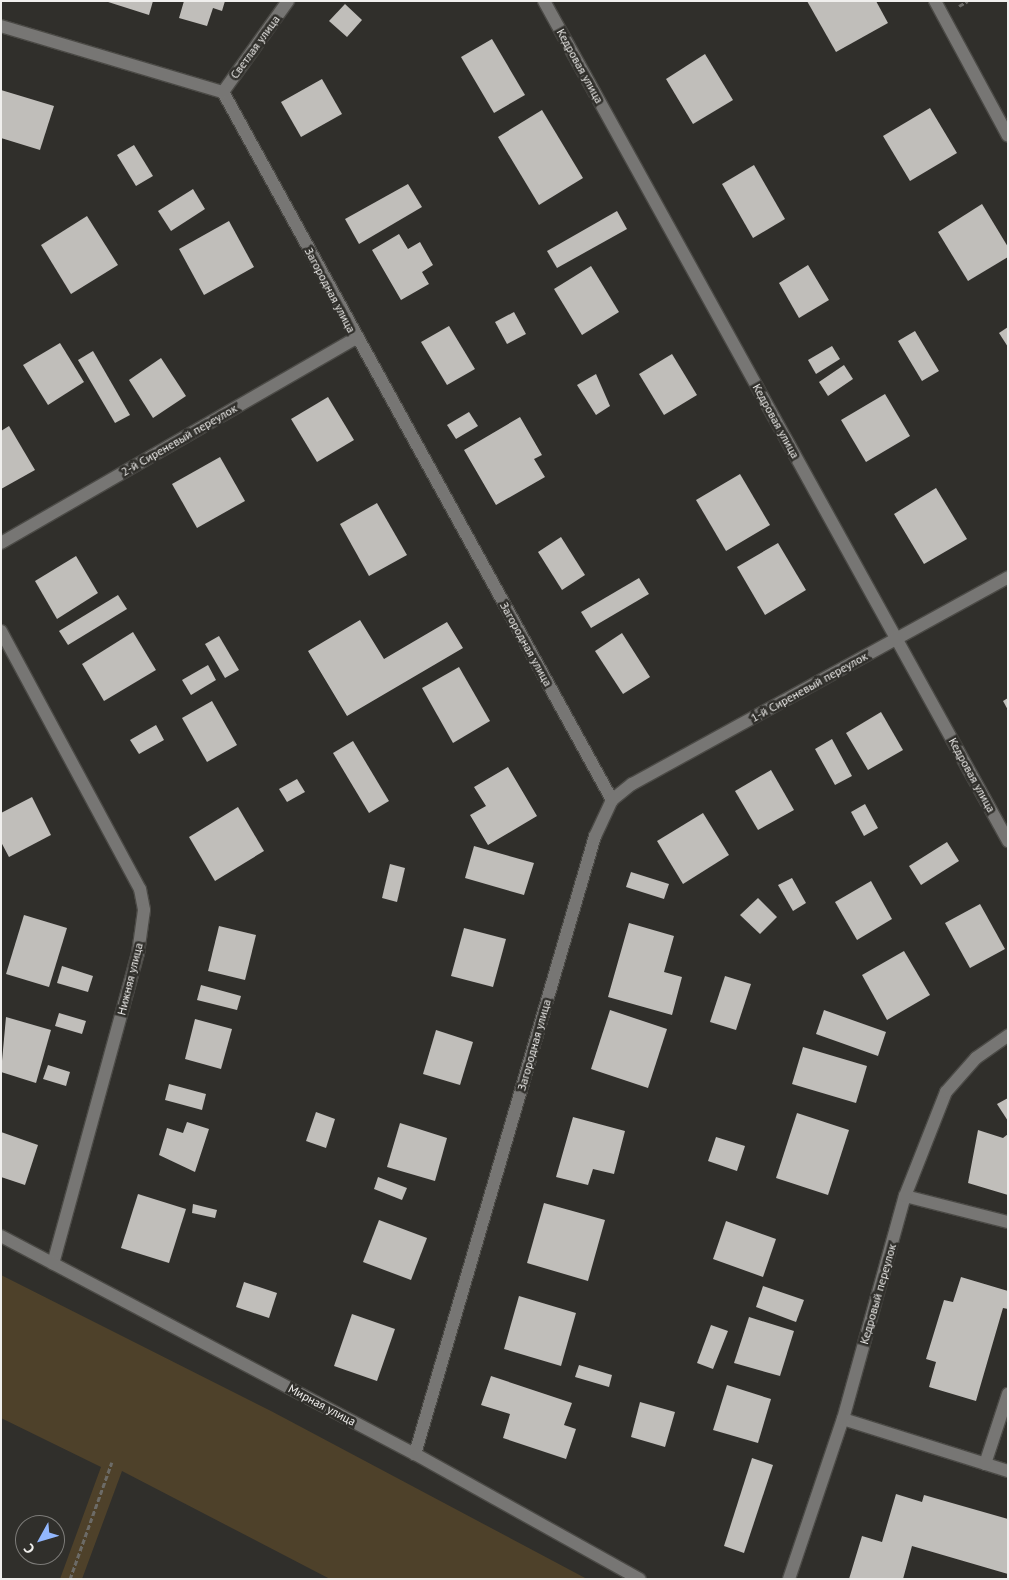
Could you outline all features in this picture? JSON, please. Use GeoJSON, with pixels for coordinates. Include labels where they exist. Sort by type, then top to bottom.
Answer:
{"type":"FeatureCollection","features":[{"type":"Feature","properties":{"kind":"street","name":"Светлая улица"},"geometry":{"type":"LineString","coordinates":[[223,92],[288,1]]}},
{"type":"Feature","properties":{"kind":"street","name":"Кедровая улица"},"geometry":{"type":"LineString","coordinates":[[544,1],[1008,841]]}},
{"type":"Feature","properties":{"kind":"street"},"geometry":{"type":"LineString","coordinates":[[935,1],[1008,136]]}},
{"type":"Feature","properties":{"kind":"street"},"geometry":{"type":"LineString","coordinates":[[1,26],[223,92]]}},
{"type":"Feature","properties":{"kind":"street","name":"Загородная улица"},"geometry":{"type":"LineString","coordinates":[[223,92],[356,338],[612,800],[595,836],[415,1454]]}},
{"type":"Feature","properties":{"kind":"street","name":"2-й Сиреневый переулок"},"geometry":{"type":"LineString","coordinates":[[1,543],[356,338]]}},
{"type":"Feature","properties":{"kind":"street","name":"1-й Сиреневый переулок"},"geometry":{"type":"LineString","coordinates":[[612,800],[632,784],[1008,577]]}},
{"type":"Feature","properties":{"kind":"street","name":"Нижняя улица"},"geometry":{"type":"LineString","coordinates":[[1,632],[140,888],[144,910],[138,953],[53,1264]]}},
{"type":"Feature","properties":{"kind":"street","name":"Кедровый переулок"},"geometry":{"type":"LineString","coordinates":[[790,1579],[843,1419],[905,1196],[946,1092],[976,1058],[1008,1036]]}},
{"type":"Feature","properties":{"kind":"street"},"geometry":{"type":"LineString","coordinates":[[905,1196],[1008,1222]]}},
{"type":"Feature","properties":{"kind":"street","name":"Мирная улица"},"geometry":{"type":"LineString","coordinates":[[1,1236],[415,1454],[640,1579]]}},
{"type":"Feature","properties":{"kind":"street"},"geometry":{"type":"LineString","coordinates":[[985,1464],[1008,1394]]}},
{"type":"Feature","properties":{"kind":"street"},"geometry":{"type":"LineString","coordinates":[[843,1419],[1008,1471]]}},
{"type":"Feature","properties":{"kind":"path"},"geometry":{"type":"LineString","coordinates":[[70,1579],[112,1462]]}},
{"type":"Feature","properties":{"kind":"shaded area"},"geometry":{"type":"Polygon","coordinates":[[[1,1275],[271,1411],[587,1579],[330,1579],[122,1471],[82,1579],[60,1579],[101,1467],[1,1418],[1,1275]]]}},
{"type":"Feature","properties":{"kind":"building"},"geometry":{"type":"Polygon","coordinates":[[[105,1],[153,1],[149,15],[105,1]]]}},
{"type":"Feature","properties":{"kind":"building"},"geometry":{"type":"Polygon","coordinates":[[[184,1],[225,1],[222,11],[213,8],[207,26],[179,18],[184,1]]]}},
{"type":"Feature","properties":{"kind":"building"},"geometry":{"type":"Polygon","coordinates":[[[807,1],[876,1],[888,23],[836,52],[807,1]]]}},
{"type":"Feature","properties":{"kind":"building"},"geometry":{"type":"Polygon","coordinates":[[[345,4],[362,20],[347,37],[329,21],[345,4]]]}},
{"type":"Feature","properties":{"kind":"building"},"geometry":{"type":"Polygon","coordinates":[[[492,39],[525,95],[494,113],[461,57],[492,39]]]}},
{"type":"Feature","properties":{"kind":"building"},"geometry":{"type":"Polygon","coordinates":[[[705,54],[733,100],[693,124],[666,79],[705,54]]]}},
{"type":"Feature","properties":{"kind":"building"},"geometry":{"type":"Polygon","coordinates":[[[322,79],[342,114],[301,137],[281,102],[322,79]]]}},
{"type":"Feature","properties":{"kind":"building"},"geometry":{"type":"Polygon","coordinates":[[[1,90],[54,106],[40,150],[1,138],[1,90]]]}},
{"type":"Feature","properties":{"kind":"building"},"geometry":{"type":"Polygon","coordinates":[[[930,108],[957,153],[910,181],[883,136],[930,108]]]}},
{"type":"Feature","properties":{"kind":"building"},"geometry":{"type":"Polygon","coordinates":[[[542,110],[583,178],[539,205],[498,137],[542,110]]]}},
{"type":"Feature","properties":{"kind":"building"},"geometry":{"type":"Polygon","coordinates":[[[134,145],[153,176],[136,186],[117,155],[134,145]]]}},
{"type":"Feature","properties":{"kind":"building"},"geometry":{"type":"Polygon","coordinates":[[[754,165],[785,219],[753,238],[722,184],[754,165]]]}},
{"type":"Feature","properties":{"kind":"building"},"geometry":{"type":"Polygon","coordinates":[[[408,184],[422,207],[359,244],[345,219],[408,184]]]}},
{"type":"Feature","properties":{"kind":"building"},"geometry":{"type":"Polygon","coordinates":[[[193,189],[205,209],[171,231],[158,211],[193,189]]]}},
{"type":"Feature","properties":{"kind":"building"},"geometry":{"type":"Polygon","coordinates":[[[982,204],[1008,247],[1008,257],[968,281],[938,232],[982,204]]]}},
{"type":"Feature","properties":{"kind":"building"},"geometry":{"type":"Polygon","coordinates":[[[617,211],[627,229],[557,268],[547,251],[617,211]]]}},
{"type":"Feature","properties":{"kind":"building"},"geometry":{"type":"Polygon","coordinates":[[[87,216],[118,265],[71,294],[41,245],[87,216]]]}},
{"type":"Feature","properties":{"kind":"building"},"geometry":{"type":"Polygon","coordinates":[[[229,221],[254,267],[204,295],[179,249],[229,221]]]}},
{"type":"Feature","properties":{"kind":"building"},"geometry":{"type":"Polygon","coordinates":[[[399,234],[408,249],[420,242],[433,265],[422,272],[429,284],[401,300],[372,250],[399,234]]]}},
{"type":"Feature","properties":{"kind":"building"},"geometry":{"type":"Polygon","coordinates":[[[808,265],[829,300],[799,318],[779,283],[808,265]]]}},
{"type":"Feature","properties":{"kind":"building"},"geometry":{"type":"Polygon","coordinates":[[[591,266],[619,312],[582,335],[554,289],[591,266]]]}},
{"type":"Feature","properties":{"kind":"building"},"geometry":{"type":"Polygon","coordinates":[[[514,312],[526,334],[507,344],[495,322],[514,312]]]}},
{"type":"Feature","properties":{"kind":"building"},"geometry":{"type":"Polygon","coordinates":[[[449,326],[475,369],[447,385],[421,342],[449,326]]]}},
{"type":"Feature","properties":{"kind":"building"},"geometry":{"type":"Polygon","coordinates":[[[1008,327],[1008,347],[999,333],[1008,327]]]}},
{"type":"Feature","properties":{"kind":"building"},"geometry":{"type":"Polygon","coordinates":[[[915,331],[939,371],[922,381],[898,341],[915,331]]]}},
{"type":"Feature","properties":{"kind":"building"},"geometry":{"type":"Polygon","coordinates":[[[60,343],[84,382],[48,405],[23,365],[60,343]]]}},
{"type":"Feature","properties":{"kind":"building"},"geometry":{"type":"Polygon","coordinates":[[[832,346],[840,359],[816,374],[808,360],[832,346]]]}},
{"type":"Feature","properties":{"kind":"building"},"geometry":{"type":"Polygon","coordinates":[[[93,351],[130,415],[115,423],[78,360],[93,351]]]}},
{"type":"Feature","properties":{"kind":"building"},"geometry":{"type":"Polygon","coordinates":[[[672,354],[697,395],[664,415],[639,374],[672,354]]]}},
{"type":"Feature","properties":{"kind":"building"},"geometry":{"type":"Polygon","coordinates":[[[161,358],[186,396],[153,418],[129,380],[161,358]]]}},
{"type":"Feature","properties":{"kind":"building"},"geometry":{"type":"Polygon","coordinates":[[[844,365],[853,379],[828,396],[819,382],[844,365]]]}},
{"type":"Feature","properties":{"kind":"building"},"geometry":{"type":"Polygon","coordinates":[[[596,374],[610,406],[596,415],[577,385],[596,374]]]}},
{"type":"Feature","properties":{"kind":"building"},"geometry":{"type":"Polygon","coordinates":[[[885,394],[910,436],[866,462],[841,420],[885,394]]]}},
{"type":"Feature","properties":{"kind":"building"},"geometry":{"type":"Polygon","coordinates":[[[328,397],[354,440],[317,462],[291,419],[328,397]]]}},
{"type":"Feature","properties":{"kind":"building"},"geometry":{"type":"Polygon","coordinates":[[[469,412],[478,426],[456,439],[447,425],[469,412]]]}},
{"type":"Feature","properties":{"kind":"building"},"geometry":{"type":"Polygon","coordinates":[[[520,417],[542,455],[534,459],[545,477],[496,505],[464,450],[520,417]]]}},
{"type":"Feature","properties":{"kind":"building"},"geometry":{"type":"Polygon","coordinates":[[[9,426],[35,470],[1,489],[1,431],[9,426]]]}},
{"type":"Feature","properties":{"kind":"building"},"geometry":{"type":"Polygon","coordinates":[[[220,457],[245,501],[197,528],[172,484],[220,457]]]}},
{"type":"Feature","properties":{"kind":"building"},"geometry":{"type":"Polygon","coordinates":[[[740,474],[770,525],[726,551],[696,500],[740,474]]]}},
{"type":"Feature","properties":{"kind":"building"},"geometry":{"type":"Polygon","coordinates":[[[936,488],[967,539],[924,564],[894,514],[936,488]]]}},
{"type":"Feature","properties":{"kind":"building"},"geometry":{"type":"Polygon","coordinates":[[[377,503],[407,555],[369,576],[340,524],[377,503]]]}},
{"type":"Feature","properties":{"kind":"building"},"geometry":{"type":"Polygon","coordinates":[[[561,537],[585,575],[562,590],[538,552],[561,537]]]}},
{"type":"Feature","properties":{"kind":"building"},"geometry":{"type":"Polygon","coordinates":[[[778,543],[806,590],[765,615],[737,567],[778,543]]]}},
{"type":"Feature","properties":{"kind":"building"},"geometry":{"type":"Polygon","coordinates":[[[76,556],[98,593],[57,619],[35,581],[76,556]]]}},
{"type":"Feature","properties":{"kind":"building"},"geometry":{"type":"Polygon","coordinates":[[[639,578],[649,594],[591,628],[581,612],[639,578]]]}},
{"type":"Feature","properties":{"kind":"building"},"geometry":{"type":"Polygon","coordinates":[[[118,595],[127,609],[68,645],[59,631],[118,595]]]}},
{"type":"Feature","properties":{"kind":"building"},"geometry":{"type":"Polygon","coordinates":[[[360,620],[384,659],[447,622],[463,648],[347,716],[308,651],[360,620]]]}},
{"type":"Feature","properties":{"kind":"building"},"geometry":{"type":"Polygon","coordinates":[[[133,632],[156,670],[104,701],[82,664],[133,632]]]}},
{"type":"Feature","properties":{"kind":"building"},"geometry":{"type":"Polygon","coordinates":[[[622,633],[650,677],[623,694],[595,651],[622,633]]]}},
{"type":"Feature","properties":{"kind":"building"},"geometry":{"type":"Polygon","coordinates":[[[219,636],[239,670],[225,678],[205,644],[219,636]]]}},
{"type":"Feature","properties":{"kind":"building"},"geometry":{"type":"Polygon","coordinates":[[[208,665],[216,680],[191,695],[182,680],[208,665]]]}},
{"type":"Feature","properties":{"kind":"building"},"geometry":{"type":"Polygon","coordinates":[[[459,667],[490,721],[453,743],[422,688],[459,667]]]}},
{"type":"Feature","properties":{"kind":"building"},"geometry":{"type":"Polygon","coordinates":[[[1008,698],[1008,710],[1003,701],[1008,698]]]}},
{"type":"Feature","properties":{"kind":"building"},"geometry":{"type":"Polygon","coordinates":[[[212,701],[237,745],[207,762],[182,718],[212,701]]]}},
{"type":"Feature","properties":{"kind":"building"},"geometry":{"type":"Polygon","coordinates":[[[881,712],[903,750],[868,770],[846,733],[881,712]]]}},
{"type":"Feature","properties":{"kind":"building"},"geometry":{"type":"Polygon","coordinates":[[[156,725],[164,740],[139,754],[130,740],[156,725]]]}},
{"type":"Feature","properties":{"kind":"building"},"geometry":{"type":"Polygon","coordinates":[[[832,739],[852,776],[835,785],[815,749],[832,739]]]}},
{"type":"Feature","properties":{"kind":"building"},"geometry":{"type":"Polygon","coordinates":[[[353,741],[389,801],[369,813],[333,753],[353,741]]]}},
{"type":"Feature","properties":{"kind":"building"},"geometry":{"type":"Polygon","coordinates":[[[508,767],[537,816],[488,845],[470,815],[486,806],[474,787],[508,767]]]}},
{"type":"Feature","properties":{"kind":"building"},"geometry":{"type":"Polygon","coordinates":[[[771,770],[794,810],[758,830],[735,791],[771,770]]]}},
{"type":"Feature","properties":{"kind":"building"},"geometry":{"type":"Polygon","coordinates":[[[297,779],[305,792],[287,802],[279,789],[297,779]]]}},
{"type":"Feature","properties":{"kind":"building"},"geometry":{"type":"Polygon","coordinates":[[[32,797],[51,835],[9,857],[1,842],[1,813],[32,797]]]}},
{"type":"Feature","properties":{"kind":"building"},"geometry":{"type":"Polygon","coordinates":[[[865,804],[878,828],[864,836],[851,812],[865,804]]]}},
{"type":"Feature","properties":{"kind":"building"},"geometry":{"type":"Polygon","coordinates":[[[238,807],[264,851],[215,881],[189,837],[238,807]]]}},
{"type":"Feature","properties":{"kind":"building"},"geometry":{"type":"Polygon","coordinates":[[[703,813],[729,855],[683,884],[657,841],[703,813]]]}},
{"type":"Feature","properties":{"kind":"building"},"geometry":{"type":"Polygon","coordinates":[[[947,842],[959,861],[921,885],[909,866],[947,842]]]}},
{"type":"Feature","properties":{"kind":"building"},"geometry":{"type":"Polygon","coordinates":[[[474,846],[534,863],[524,895],[465,878],[474,846]]]}},
{"type":"Feature","properties":{"kind":"building"},"geometry":{"type":"Polygon","coordinates":[[[390,864],[405,868],[397,902],[382,898],[390,864]]]}},
{"type":"Feature","properties":{"kind":"building"},"geometry":{"type":"Polygon","coordinates":[[[631,872],[669,884],[664,899],[626,887],[631,872]]]}},
{"type":"Feature","properties":{"kind":"building"},"geometry":{"type":"Polygon","coordinates":[[[792,878],[806,903],[793,911],[778,885],[792,878]]]}},
{"type":"Feature","properties":{"kind":"building"},"geometry":{"type":"Polygon","coordinates":[[[871,881],[892,919],[857,940],[835,902],[871,881]]]}},
{"type":"Feature","properties":{"kind":"building"},"geometry":{"type":"Polygon","coordinates":[[[758,898],[777,917],[760,934],[740,915],[758,898]]]}},
{"type":"Feature","properties":{"kind":"building"},"geometry":{"type":"Polygon","coordinates":[[[980,904],[1005,949],[970,968],[945,923],[980,904]]]}},
{"type":"Feature","properties":{"kind":"building"},"geometry":{"type":"Polygon","coordinates":[[[24,915],[67,928],[49,987],[6,974],[24,915]]]}},
{"type":"Feature","properties":{"kind":"building"},"geometry":{"type":"Polygon","coordinates":[[[629,923],[674,936],[664,972],[682,977],[672,1015],[608,997],[629,923]]]}},
{"type":"Feature","properties":{"kind":"building"},"geometry":{"type":"Polygon","coordinates":[[[219,926],[256,935],[245,980],[208,971],[219,926]]]}},
{"type":"Feature","properties":{"kind":"building"},"geometry":{"type":"Polygon","coordinates":[[[464,928],[506,939],[493,987],[451,976],[464,928]]]}},
{"type":"Feature","properties":{"kind":"building"},"geometry":{"type":"Polygon","coordinates":[[[904,951],[930,995],[887,1020],[862,975],[904,951]]]}},
{"type":"Feature","properties":{"kind":"building"},"geometry":{"type":"Polygon","coordinates":[[[62,966],[93,976],[88,992],[57,983],[62,966]]]}},
{"type":"Feature","properties":{"kind":"building"},"geometry":{"type":"Polygon","coordinates":[[[725,976],[751,984],[736,1030],[710,1022],[725,976]]]}},
{"type":"Feature","properties":{"kind":"building"},"geometry":{"type":"Polygon","coordinates":[[[201,985],[241,996],[237,1010],[197,1000],[201,985]]]}},
{"type":"Feature","properties":{"kind":"building"},"geometry":{"type":"Polygon","coordinates":[[[610,1010],[667,1029],[648,1088],[591,1069],[610,1010]]]}},
{"type":"Feature","properties":{"kind":"building"},"geometry":{"type":"Polygon","coordinates":[[[824,1010],[886,1032],[878,1056],[816,1034],[824,1010]]]}},
{"type":"Feature","properties":{"kind":"building"},"geometry":{"type":"Polygon","coordinates":[[[59,1013],[86,1021],[82,1034],[55,1026],[59,1013]]]}},
{"type":"Feature","properties":{"kind":"building"},"geometry":{"type":"Polygon","coordinates":[[[6,1017],[51,1030],[36,1083],[1,1072],[6,1017]]]}},
{"type":"Feature","properties":{"kind":"building"},"geometry":{"type":"Polygon","coordinates":[[[195,1019],[232,1029],[221,1069],[185,1059],[195,1019]]]}},
{"type":"Feature","properties":{"kind":"building"},"geometry":{"type":"Polygon","coordinates":[[[436,1030],[473,1042],[460,1085],[423,1074],[436,1030]]]}},
{"type":"Feature","properties":{"kind":"building"},"geometry":{"type":"Polygon","coordinates":[[[803,1047],[867,1066],[856,1103],[792,1084],[803,1047]]]}},
{"type":"Feature","properties":{"kind":"building"},"geometry":{"type":"Polygon","coordinates":[[[48,1065],[70,1072],[66,1086],[43,1079],[48,1065]]]}},
{"type":"Feature","properties":{"kind":"building"},"geometry":{"type":"Polygon","coordinates":[[[169,1084],[206,1094],[202,1110],[165,1100],[169,1084]]]}},
{"type":"Feature","properties":{"kind":"building"},"geometry":{"type":"Polygon","coordinates":[[[1008,1098],[1008,1121],[997,1104],[1008,1098]]]}},
{"type":"Feature","properties":{"kind":"building"},"geometry":{"type":"Polygon","coordinates":[[[316,1112],[335,1119],[326,1148],[306,1141],[316,1112]]]}},
{"type":"Feature","properties":{"kind":"building"},"geometry":{"type":"Polygon","coordinates":[[[797,1113],[849,1130],[828,1195],[776,1178],[797,1113]]]}},
{"type":"Feature","properties":{"kind":"building"},"geometry":{"type":"Polygon","coordinates":[[[573,1117],[625,1131],[614,1174],[593,1169],[588,1185],[556,1177],[573,1117]]]}},
{"type":"Feature","properties":{"kind":"building"},"geometry":{"type":"Polygon","coordinates":[[[187,1122],[209,1129],[195,1172],[159,1155],[167,1128],[183,1133],[187,1122]]]}},
{"type":"Feature","properties":{"kind":"building"},"geometry":{"type":"Polygon","coordinates":[[[400,1123],[447,1138],[435,1181],[387,1167],[400,1123]]]}},
{"type":"Feature","properties":{"kind":"building"},"geometry":{"type":"Polygon","coordinates":[[[978,1130],[1003,1138],[1008,1134],[1008,1195],[968,1183],[978,1130]]]}},
{"type":"Feature","properties":{"kind":"building"},"geometry":{"type":"Polygon","coordinates":[[[1,1132],[38,1145],[25,1185],[1,1177],[1,1132]]]}},
{"type":"Feature","properties":{"kind":"building"},"geometry":{"type":"Polygon","coordinates":[[[716,1137],[745,1146],[737,1171],[708,1161],[716,1137]]]}},
{"type":"Feature","properties":{"kind":"building"},"geometry":{"type":"Polygon","coordinates":[[[378,1177],[407,1188],[402,1200],[374,1189],[378,1177]]]}},
{"type":"Feature","properties":{"kind":"building"},"geometry":{"type":"Polygon","coordinates":[[[138,1194],[186,1209],[169,1263],[121,1248],[138,1194]]]}},
{"type":"Feature","properties":{"kind":"building"},"geometry":{"type":"Polygon","coordinates":[[[544,1203],[605,1220],[588,1281],[527,1263],[544,1203]]]}},
{"type":"Feature","properties":{"kind":"building"},"geometry":{"type":"Polygon","coordinates":[[[193,1204],[217,1210],[215,1218],[192,1213],[193,1204]]]}},
{"type":"Feature","properties":{"kind":"building"},"geometry":{"type":"Polygon","coordinates":[[[379,1220],[427,1238],[411,1280],[363,1262],[379,1220]]]}},
{"type":"Feature","properties":{"kind":"building"},"geometry":{"type":"Polygon","coordinates":[[[726,1221],[776,1239],[763,1277],[713,1259],[726,1221]]]}},
{"type":"Feature","properties":{"kind":"building"},"geometry":{"type":"Polygon","coordinates":[[[961,1277],[1008,1291],[1008,1309],[1003,1308],[976,1401],[929,1387],[936,1362],[926,1359],[944,1300],[953,1302],[961,1277]]]}},
{"type":"Feature","properties":{"kind":"building"},"geometry":{"type":"Polygon","coordinates":[[[244,1282],[277,1293],[269,1318],[236,1307],[244,1282]]]}},
{"type":"Feature","properties":{"kind":"building"},"geometry":{"type":"Polygon","coordinates":[[[763,1286],[804,1300],[796,1322],[756,1307],[763,1286]]]}},
{"type":"Feature","properties":{"kind":"building"},"geometry":{"type":"Polygon","coordinates":[[[519,1296],[576,1313],[561,1366],[504,1349],[519,1296]]]}},
{"type":"Feature","properties":{"kind":"building"},"geometry":{"type":"Polygon","coordinates":[[[352,1314],[395,1329],[377,1381],[334,1366],[352,1314]]]}},
{"type":"Feature","properties":{"kind":"building"},"geometry":{"type":"Polygon","coordinates":[[[749,1317],[794,1331],[780,1376],[734,1363],[749,1317]]]}},
{"type":"Feature","properties":{"kind":"building"},"geometry":{"type":"Polygon","coordinates":[[[711,1325],[728,1331],[713,1369],[697,1363],[711,1325]]]}},
{"type":"Feature","properties":{"kind":"building"},"geometry":{"type":"Polygon","coordinates":[[[579,1365],[612,1375],[609,1387],[575,1377],[579,1365]]]}},
{"type":"Feature","properties":{"kind":"building"},"geometry":{"type":"Polygon","coordinates":[[[491,1376],[572,1403],[564,1425],[576,1429],[566,1459],[503,1438],[510,1414],[481,1405],[491,1376]]]}},
{"type":"Feature","properties":{"kind":"building"},"geometry":{"type":"Polygon","coordinates":[[[727,1385],[771,1399],[758,1443],[713,1430],[727,1385]]]}},
{"type":"Feature","properties":{"kind":"building"},"geometry":{"type":"Polygon","coordinates":[[[640,1402],[675,1412],[665,1447],[631,1437],[640,1402]]]}},
{"type":"Feature","properties":{"kind":"building"},"geometry":{"type":"Polygon","coordinates":[[[752,1458],[773,1465],[744,1553],[724,1546],[752,1458]]]}},
{"type":"Feature","properties":{"kind":"building"},"geometry":{"type":"Polygon","coordinates":[[[896,1494],[922,1502],[924,1495],[1008,1519],[1008,1574],[912,1546],[903,1579],[849,1579],[862,1536],[882,1542],[896,1494]]]}}]}
